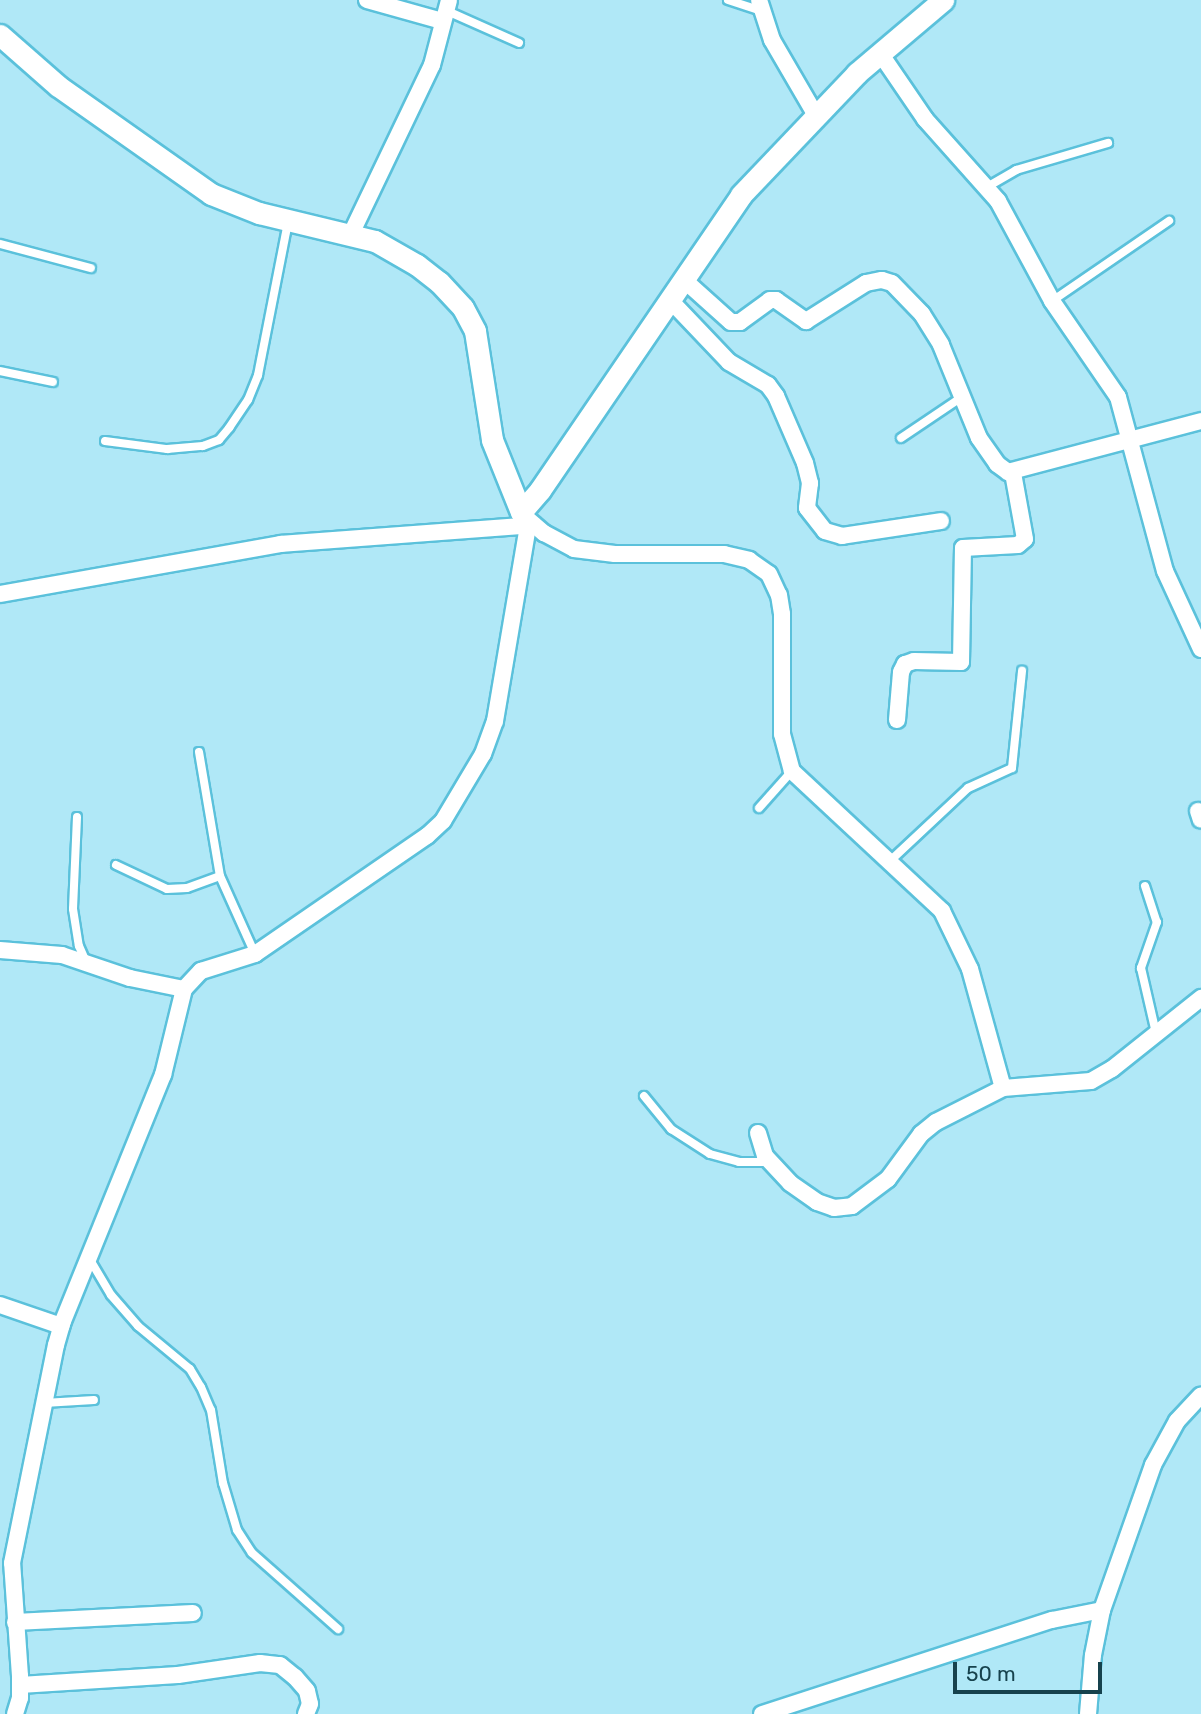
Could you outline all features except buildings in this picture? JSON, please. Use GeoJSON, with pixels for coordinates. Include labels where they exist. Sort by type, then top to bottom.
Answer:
{"type":"FeatureCollection","features":[{"type":"Feature","properties":{"kind":"street"},"geometry":{"type":"LineString","coordinates":[[351,234],[432,65],[445,10],[368,0]]}},
{"type":"Feature","properties":{"kind":"street"},"geometry":{"type":"LineString","coordinates":[[15,1714],[20,1685],[15,1622],[6,1588],[61,1326],[163,1075],[184,989],[201,971],[255,954],[427,836],[443,821],[483,754],[495,721],[527,521],[540,490],[741,195],[816,114],[880,53],[943,0]]}},
{"type":"Feature","properties":{"kind":"street"},"geometry":{"type":"LineString","coordinates":[[761,6],[772,40],[816,114]]}},
{"type":"Feature","properties":{"kind":"street"},"geometry":{"type":"LineString","coordinates":[[0,35],[58,86],[201,188],[234,205],[375,241],[418,265],[463,308],[475,331],[498,460],[527,521],[565,545],[596,554],[723,554],[749,560],[769,574],[779,595],[782,614],[782,734],[792,771],[942,911],[960,943],[1003,1088]]}},
{"type":"Feature","properties":{"kind":"street"},"geometry":{"type":"LineString","coordinates":[[880,53],[925,119],[988,187],[1052,301],[1118,397],[1166,571],[1201,649]]}},
{"type":"Feature","properties":{"kind":"street"},"geometry":{"type":"LineString","coordinates":[[683,279],[731,321],[740,321],[770,300],[783,304],[806,321],[866,283],[882,280],[892,283],[922,314],[941,345],[979,438],[997,464],[1013,472],[1201,421]]}},
{"type":"Feature","properties":{"kind":"street"},"geometry":{"type":"LineString","coordinates":[[669,299],[729,362],[768,385],[776,396],[805,463],[810,483],[807,508],[825,531],[842,536],[941,521]]}},
{"type":"Feature","properties":{"kind":"street"},"geometry":{"type":"LineString","coordinates":[[897,720],[901,672],[905,664],[914,661],[961,662],[963,548],[1018,545],[1025,539],[1013,472]]}},
{"type":"Feature","properties":{"kind":"street"},"geometry":{"type":"LineString","coordinates":[[0,594],[281,544],[527,521]]}},
{"type":"Feature","properties":{"kind":"street"},"geometry":{"type":"LineString","coordinates":[[0,950],[44,952],[130,978],[184,989]]}},
{"type":"Feature","properties":{"kind":"street"},"geometry":{"type":"LineString","coordinates":[[758,1133],[765,1156],[790,1183],[817,1202],[834,1208],[852,1206],[883,1184],[921,1134],[936,1122],[1003,1088],[1091,1081],[1112,1069],[1201,998]]}},
{"type":"Feature","properties":{"kind":"street"},"geometry":{"type":"LineString","coordinates":[[0,1305],[61,1326]]}},
{"type":"Feature","properties":{"kind":"street"},"geometry":{"type":"LineString","coordinates":[[1088,1714],[1093,1655],[1100,1616],[1159,1453],[1177,1421],[1201,1395]]}},
{"type":"Feature","properties":{"kind":"street"},"geometry":{"type":"LineString","coordinates":[[15,1622],[192,1613]]}},
{"type":"Feature","properties":{"kind":"street"},"geometry":{"type":"LineString","coordinates":[[762,1714],[1052,1620],[1100,1616]]}},
{"type":"Feature","properties":{"kind":"street"},"geometry":{"type":"LineString","coordinates":[[20,1685],[178,1675],[260,1662],[280,1665],[295,1677],[307,1691],[310,1704],[306,1714]]}},
{"type":"Feature","properties":{"kind":"lane"},"geometry":{"type":"LineString","coordinates":[[728,0],[761,6]]}},
{"type":"Feature","properties":{"kind":"lane"},"geometry":{"type":"LineString","coordinates":[[445,10],[519,43]]}},
{"type":"Feature","properties":{"kind":"lane"},"geometry":{"type":"LineString","coordinates":[[988,187],[1016,170],[1108,143]]}},
{"type":"Feature","properties":{"kind":"lane"},"geometry":{"type":"LineString","coordinates":[[105,441],[167,449],[203,446],[219,440],[229,428],[248,400],[258,375],[289,219]]}},
{"type":"Feature","properties":{"kind":"lane"},"geometry":{"type":"LineString","coordinates":[[1052,301],[1170,221]]}},
{"type":"Feature","properties":{"kind":"lane"},"geometry":{"type":"LineString","coordinates":[[0,244],[91,268]]}},
{"type":"Feature","properties":{"kind":"lane"},"geometry":{"type":"LineString","coordinates":[[0,372],[53,382]]}},
{"type":"Feature","properties":{"kind":"lane"},"geometry":{"type":"LineString","coordinates":[[901,439],[962,397]]}},
{"type":"Feature","properties":{"kind":"lane"},"geometry":{"type":"LineString","coordinates":[[890,861],[968,788],[1012,768],[1023,671]]}},
{"type":"Feature","properties":{"kind":"lane"},"geometry":{"type":"LineString","coordinates":[[199,752],[220,876],[255,954]]}},
{"type":"Feature","properties":{"kind":"lane"},"geometry":{"type":"LineString","coordinates":[[758,808],[792,771]]}},
{"type":"Feature","properties":{"kind":"lane"},"geometry":{"type":"LineString","coordinates":[[77,817],[73,909],[79,946],[86,963]]}},
{"type":"Feature","properties":{"kind":"lane"},"geometry":{"type":"LineString","coordinates":[[116,865],[167,890],[187,888],[220,876]]}},
{"type":"Feature","properties":{"kind":"lane"},"geometry":{"type":"LineString","coordinates":[[1145,886],[1157,922],[1141,968],[1156,1033]]}},
{"type":"Feature","properties":{"kind":"lane"},"geometry":{"type":"LineString","coordinates":[[644,1096],[671,1129],[710,1154],[739,1162],[771,1162]]}},
{"type":"Feature","properties":{"kind":"lane"},"geometry":{"type":"LineString","coordinates":[[89,1258],[120,1306],[138,1326],[190,1368],[201,1387],[211,1410],[223,1483],[237,1530],[252,1553],[338,1629]]}},
{"type":"Feature","properties":{"kind":"lane"},"geometry":{"type":"LineString","coordinates":[[44,1403],[93,1400]]}}]}
